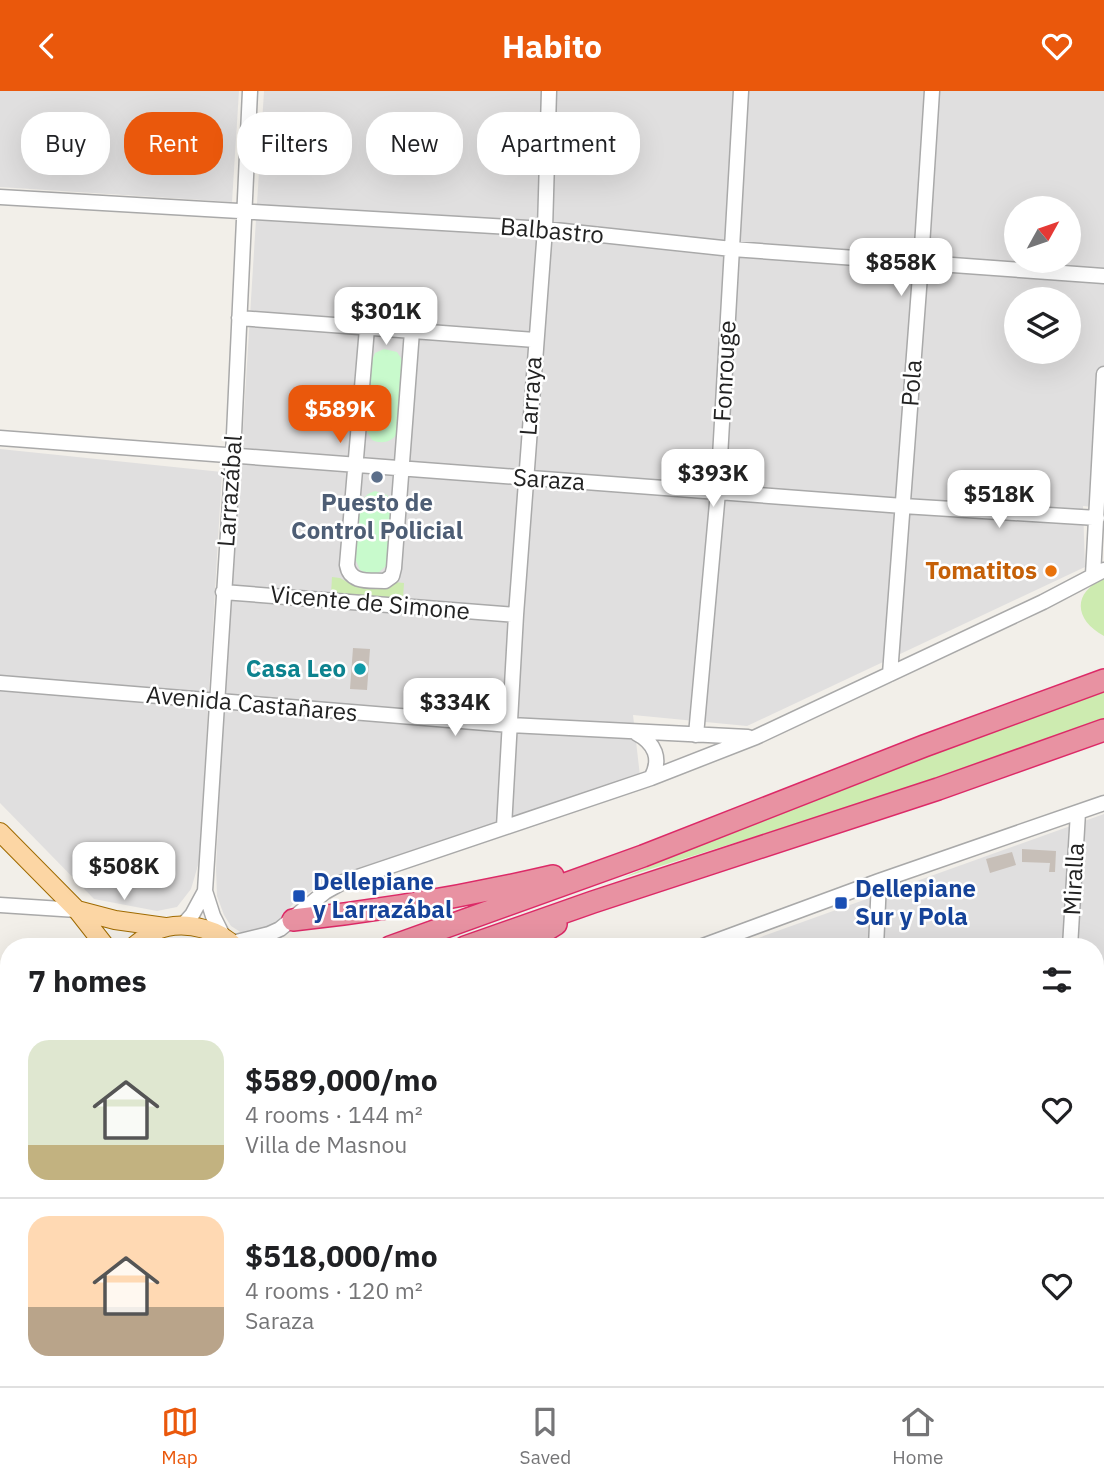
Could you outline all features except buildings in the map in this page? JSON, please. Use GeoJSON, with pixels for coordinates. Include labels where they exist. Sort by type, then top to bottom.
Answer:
{"type":"FeatureCollection","features":[{"type":"Feature","properties":{"kind":"highway"},"geometry":{"type":"LineString","coordinates":[[415,938],[643,856],[924,746],[1104,680]]}},
{"type":"Feature","properties":{"kind":"highway"},"geometry":{"type":"LineString","coordinates":[[491,938],[938,789],[1104,730]]}},
{"type":"Feature","properties":{"kind":"highway"},"geometry":{"type":"LineString","coordinates":[[293,920],[363,913],[498,889],[643,856]]}},
{"type":"Feature","properties":{"kind":"highway"},"geometry":{"type":"LineString","coordinates":[[534,938],[593,902]]}},
{"type":"Feature","properties":{"kind":"main road"},"geometry":{"type":"LineString","coordinates":[[0,832],[77,910],[99,938]]}},
{"type":"Feature","properties":{"kind":"main road"},"geometry":{"type":"LineString","coordinates":[[77,910],[115,919],[205,929],[222,938]]}},
{"type":"Feature","properties":{"kind":"main road"},"geometry":{"type":"LineString","coordinates":[[144,938],[174,926]]}},
{"type":"Feature","properties":{"kind":"street","name":"Larrazábal"},"geometry":{"type":"LineString","coordinates":[[227,938],[212,916],[205,891],[233,456],[250,91]]}},
{"type":"Feature","properties":{"kind":"street","name":"Larraya"},"geometry":{"type":"LineString","coordinates":[[504,827],[516,615],[545,229],[549,91]]}},
{"type":"Feature","properties":{"kind":"street","name":"Fonrouge"},"geometry":{"type":"LineString","coordinates":[[696,734],[718,492],[741,91]]}},
{"type":"Feature","properties":{"kind":"street","name":"Pola"},"geometry":{"type":"LineString","coordinates":[[890,674],[932,91]]}},
{"type":"Feature","properties":{"kind":"street","name":"Balbastro"},"geometry":{"type":"LineString","coordinates":[[0,197],[545,229],[732,250],[1104,276]]}},
{"type":"Feature","properties":{"kind":"street"},"geometry":{"type":"LineString","coordinates":[[239,318],[535,340]]}},
{"type":"Feature","properties":{"kind":"street"},"geometry":{"type":"LineString","coordinates":[[355,465],[367,328]]}},
{"type":"Feature","properties":{"kind":"street"},"geometry":{"type":"LineString","coordinates":[[402,469],[412,331]]}},
{"type":"Feature","properties":{"kind":"street"},"geometry":{"type":"LineString","coordinates":[[250,938],[269,934],[293,920],[324,892],[344,882],[651,778],[756,737],[1060,594],[1099,573],[1097,518],[1104,374]]}},
{"type":"Feature","properties":{"kind":"street","name":"Saraza"},"geometry":{"type":"LineString","coordinates":[[0,438],[903,506],[1097,518]]}},
{"type":"Feature","properties":{"kind":"street","name":"Vicente de Simone"},"geometry":{"type":"LineString","coordinates":[[355,465],[346,565],[354,579],[389,579],[394,568],[402,469]]}},
{"type":"Feature","properties":{"kind":"street","name":"Vicente de Simone"},"geometry":{"type":"LineString","coordinates":[[223,591],[516,615]]}},
{"type":"Feature","properties":{"kind":"street","name":"Avenida Castañares"},"geometry":{"type":"LineString","coordinates":[[0,683],[510,725],[756,737]]}},
{"type":"Feature","properties":{"kind":"street"},"geometry":{"type":"LineString","coordinates":[[635,732],[651,744],[656,752],[656,770],[651,778]]}},
{"type":"Feature","properties":{"kind":"street"},"geometry":{"type":"LineString","coordinates":[[725,938],[1104,803]]}},
{"type":"Feature","properties":{"kind":"street","name":"Miralla"},"geometry":{"type":"LineString","coordinates":[[1071,938],[1078,812]]}},
{"type":"Feature","properties":{"kind":"street"},"geometry":{"type":"LineString","coordinates":[[876,938],[879,881]]}},
{"type":"Feature","properties":{"kind":"street","name":"Larrazábal"},"geometry":{"type":"LineString","coordinates":[[174,926],[192,915],[205,891]]}},
{"type":"Feature","properties":{"kind":"street"},"geometry":{"type":"LineString","coordinates":[[0,905],[77,910]]}},
{"type":"Feature","properties":{"kind":"shaded area"},"geometry":{"type":"Polygon","coordinates":[[[0,91],[239,91],[232,202],[0,187],[0,91]]]}},
{"type":"Feature","properties":{"kind":"shaded area"},"geometry":{"type":"Polygon","coordinates":[[[264,91],[1104,91],[1104,508],[1083,506],[1085,567],[747,726],[633,715],[640,776],[327,883],[293,904],[272,928],[255,935],[242,933],[231,926],[217,896],[228,599],[240,476],[259,175],[352,175],[352,112],[263,112],[264,91]]]}},
{"type":"Feature","properties":{"kind":"shaded area"},"geometry":{"type":"Polygon","coordinates":[[[0,449],[222,472],[199,862],[191,889],[177,907],[157,911],[94,899],[0,803],[0,449]]]}},
{"type":"Feature","properties":{"kind":"shaded area"},"geometry":{"type":"Polygon","coordinates":[[[1104,814],[1104,938],[758,938],[1104,814]]]}},
{"type":"Feature","properties":{"kind":"green space"},"geometry":{"type":"Polygon","coordinates":[[[384,349],[397,352],[403,361],[399,429],[394,437],[382,442],[372,440],[365,428],[371,363],[375,353],[384,349]]]}},
{"type":"Feature","properties":{"kind":"green space"},"geometry":{"type":"Polygon","coordinates":[[[375,491],[387,495],[394,506],[389,563],[377,574],[360,570],[354,556],[358,504],[375,491]]]}},
{"type":"Feature","properties":{"kind":"green space"},"geometry":{"type":"Polygon","coordinates":[[[332,577],[351,584],[385,587],[394,582],[404,583],[403,599],[331,594],[332,577]]]}},
{"type":"Feature","properties":{"kind":"green space"},"geometry":{"type":"Polygon","coordinates":[[[1104,578],[1104,636],[1087,622],[1081,607],[1086,591],[1104,578]]]}},
{"type":"Feature","properties":{"kind":"green space"},"geometry":{"type":"Polygon","coordinates":[[[1104,688],[1104,718],[879,798],[622,878],[794,805],[1104,688]]]}},
{"type":"Feature","properties":{"kind":"place","name":"Puesto de Control Policial"},"geometry":{"type":"Point","coordinates":[377,477]}},
{"type":"Feature","properties":{"kind":"place","name":"Tomatitos"},"geometry":{"type":"Point","coordinates":[1051,571]}},
{"type":"Feature","properties":{"kind":"place","name":"Casa Leo"},"geometry":{"type":"Point","coordinates":[360,669]}},
{"type":"Feature","properties":{"kind":"place","name":"Dellepiane y Larrazábal"},"geometry":{"type":"Point","coordinates":[299,896]}},
{"type":"Feature","properties":{"kind":"place","name":"Dellepiane Sur y Pola"},"geometry":{"type":"Point","coordinates":[841,903]}}]}
